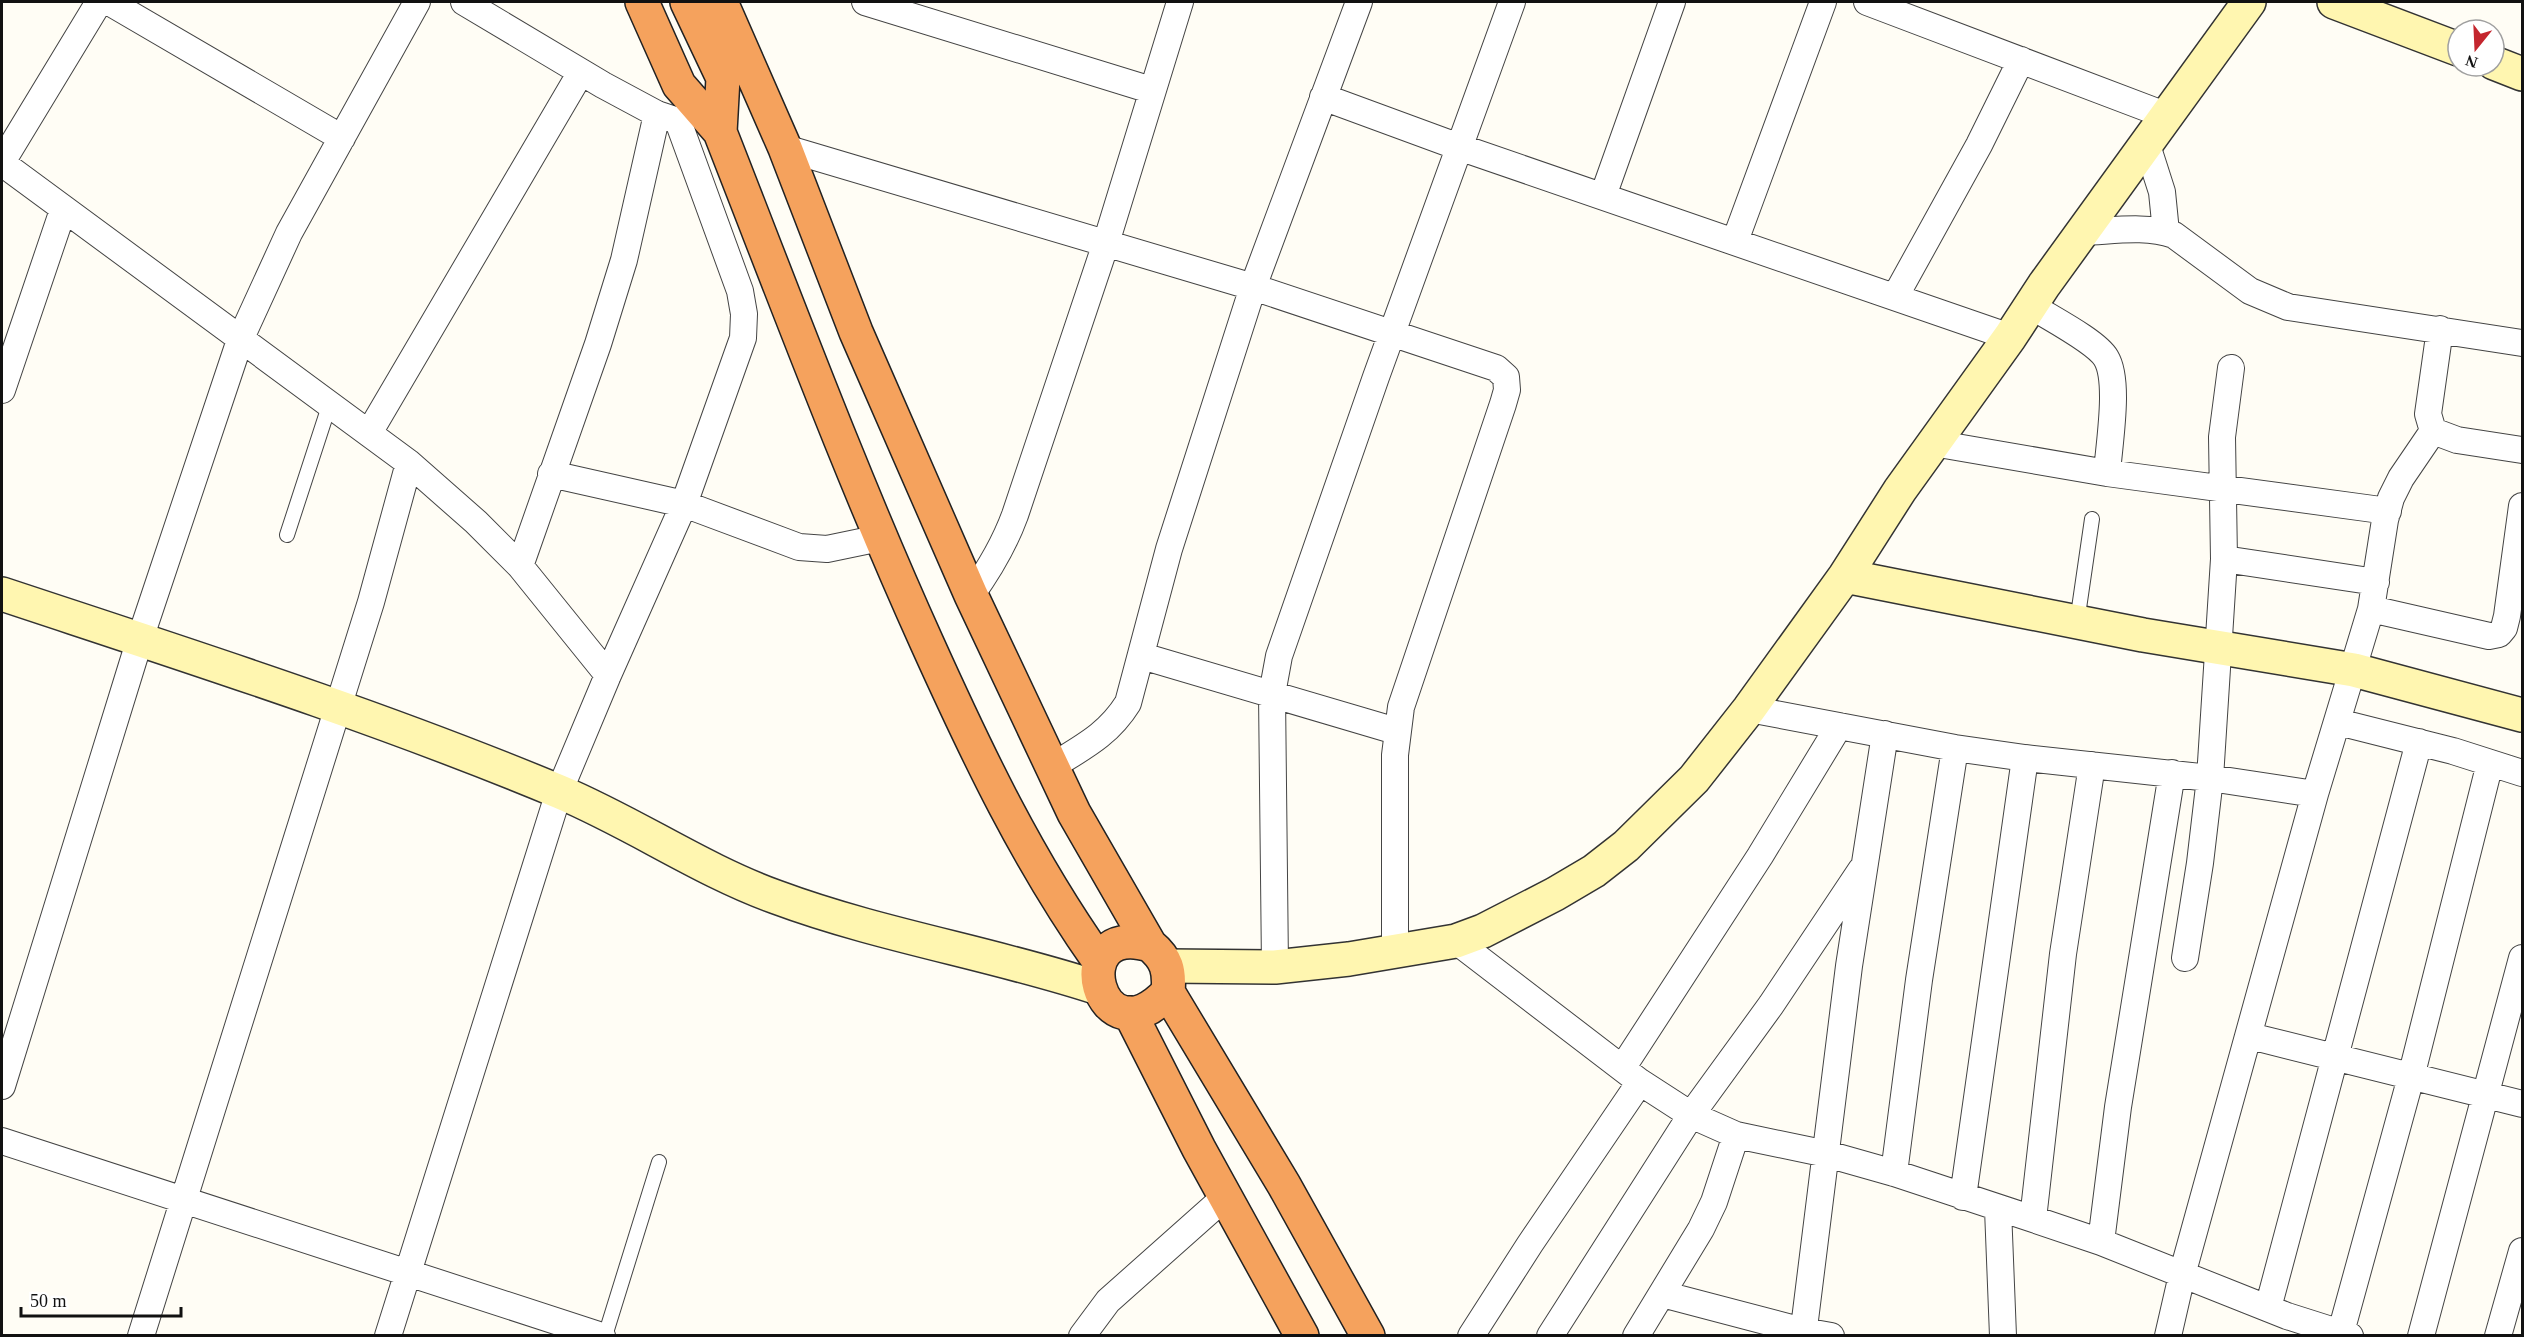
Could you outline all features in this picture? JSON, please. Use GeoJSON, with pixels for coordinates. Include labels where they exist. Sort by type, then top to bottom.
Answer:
{"type":"FeatureCollection","features":[{"type":"Feature","properties":{"kind":"highway"},"geometry":{"type":"LineString","coordinates":[[642,2],[679,84],[720,132],[879,538],[971,742],[1005,808],[1099,974],[1105,1000],[1116,1009],[1130,1013],[1150,1009],[1162,968]]}},
{"type":"Feature","properties":{"kind":"highway"},"geometry":{"type":"LineString","coordinates":[[687,2],[723,78],[720,132]]}},
{"type":"Feature","properties":{"kind":"highway"},"geometry":{"type":"LineString","coordinates":[[721,2],[784,148],[856,332],[971,596],[1051,767],[1074,813],[1368,1335]]}},
{"type":"Feature","properties":{"kind":"highway"},"geometry":{"type":"LineString","coordinates":[[1099,974],[1110,949],[1122,943],[1137,941],[1162,968]]}},
{"type":"Feature","properties":{"kind":"highway"},"geometry":{"type":"LineString","coordinates":[[1130,1013],[1225,1197],[1302,1335]]}},
{"type":"Feature","properties":{"kind":"street"},"geometry":{"type":"LineString","coordinates":[[99,2],[2,162],[63,210],[330,403],[409,463],[476,522],[520,566],[608,675]]}},
{"type":"Feature","properties":{"kind":"street"},"geometry":{"type":"LineString","coordinates":[[109,2],[342,138]]}},
{"type":"Feature","properties":{"kind":"street"},"geometry":{"type":"LineString","coordinates":[[2,1086],[140,639],[240,340],[289,233],[417,2]]}},
{"type":"Feature","properties":{"kind":"street"},"geometry":{"type":"LineString","coordinates":[[466,2],[581,72],[667,118],[720,132]]}},
{"type":"Feature","properties":{"kind":"street"},"geometry":{"type":"LineString","coordinates":[[865,2],[1151,90]]}},
{"type":"Feature","properties":{"kind":"street"},"geometry":{"type":"LineString","coordinates":[[971,596],[992,567],[1006,540],[1106,243],[1151,90],[1180,2]]}},
{"type":"Feature","properties":{"kind":"street"},"geometry":{"type":"LineString","coordinates":[[1051,767],[1096,739],[1116,722],[1128,703],[1169,549],[1253,287],[1359,2]]}},
{"type":"Feature","properties":{"kind":"street"},"geometry":{"type":"LineString","coordinates":[[1275,968],[1272,694],[1279,656],[1392,332],[1512,2]]}},
{"type":"Feature","properties":{"kind":"street"},"geometry":{"type":"LineString","coordinates":[[1603,196],[1672,2]]}},
{"type":"Feature","properties":{"kind":"street"},"geometry":{"type":"LineString","coordinates":[[1735,241],[1823,2]]}},
{"type":"Feature","properties":{"kind":"street"},"geometry":{"type":"LineString","coordinates":[[1867,2],[1896,7],[2021,60],[2165,115]]}},
{"type":"Feature","properties":{"kind":"street"},"geometry":{"type":"LineString","coordinates":[[1162,968],[1275,968],[1395,952],[1456,941],[1483,931],[1555,894],[1594,871],[1626,846],[1694,779],[1749,708],[1845,576],[1933,443],[2010,337],[2030,305],[2165,115],[2249,2]]}},
{"type":"Feature","properties":{"kind":"street"},"geometry":{"type":"LineString","coordinates":[[2334,2],[2446,44]]}},
{"type":"Feature","properties":{"kind":"street"},"geometry":{"type":"LineString","coordinates":[[1895,297],[1979,145],[2021,60]]}},
{"type":"Feature","properties":{"kind":"street"},"geometry":{"type":"LineString","coordinates":[[2506,68],[2523,74]]}},
{"type":"Feature","properties":{"kind":"street"},"geometry":{"type":"LineString","coordinates":[[369,433],[581,72]]}},
{"type":"Feature","properties":{"kind":"street"},"geometry":{"type":"LineString","coordinates":[[1323,97],[1459,147],[2010,337]]}},
{"type":"Feature","properties":{"kind":"street"},"geometry":{"type":"LineString","coordinates":[[520,566],[598,344],[667,118]]}},
{"type":"Feature","properties":{"kind":"street"},"geometry":{"type":"LineString","coordinates":[[388,1335],[559,792],[684,504],[743,338],[744,314],[740,291],[667,118]]}},
{"type":"Feature","properties":{"kind":"street"},"geometry":{"type":"LineString","coordinates":[[2146,142],[2166,208],[2166,232]]}},
{"type":"Feature","properties":{"kind":"street"},"geometry":{"type":"LineString","coordinates":[[784,148],[1253,287],[1496,368],[1506,377],[1507,390],[1411,675],[1396,731],[1395,952]]}},
{"type":"Feature","properties":{"kind":"street"},"geometry":{"type":"LineString","coordinates":[[2,390],[63,210]]}},
{"type":"Feature","properties":{"kind":"street"},"geometry":{"type":"LineString","coordinates":[[2083,232],[2141,229],[2166,232],[2184,242],[2250,291],[2268,300],[2307,310],[2523,343]]}},
{"type":"Feature","properties":{"kind":"street"},"geometry":{"type":"LineString","coordinates":[[2030,305],[2095,346],[2105,357],[2111,370],[2113,387],[2107,473]]}},
{"type":"Feature","properties":{"kind":"street"},"geometry":{"type":"LineString","coordinates":[[2440,329],[2428,414],[2433,431],[2441,436],[2457,440],[2523,450]]}},
{"type":"Feature","properties":{"kind":"street"},"geometry":{"type":"LineString","coordinates":[[2185,958],[2210,778],[2224,559],[2222,437],[2231,368]]}},
{"type":"Feature","properties":{"kind":"street"},"geometry":{"type":"LineString","coordinates":[[2168,1335],[2182,1275],[2316,794],[2371,609],[2388,511],[2401,478],[2433,431]]}},
{"type":"Feature","properties":{"kind":"street"},"geometry":{"type":"LineString","coordinates":[[1933,443],[2107,473],[2388,511]]}},
{"type":"Feature","properties":{"kind":"street"},"geometry":{"type":"LineString","coordinates":[[141,1335],[339,707],[371,602],[409,463]]}},
{"type":"Feature","properties":{"kind":"street"},"geometry":{"type":"LineString","coordinates":[[551,474],[684,504],[799,547],[827,549],[879,538]]}},
{"type":"Feature","properties":{"kind":"street"},"geometry":{"type":"LineString","coordinates":[[2371,609],[2489,636],[2499,634],[2504,628],[2507,616],[2523,506]]}},
{"type":"Feature","properties":{"kind":"street"},"geometry":{"type":"LineString","coordinates":[[2224,559],[2376,582]]}},
{"type":"Feature","properties":{"kind":"street"},"geometry":{"type":"LineString","coordinates":[[1845,576],[2077,622],[2354,670],[2523,715]]}},
{"type":"Feature","properties":{"kind":"street"},"geometry":{"type":"LineString","coordinates":[[2,594],[339,707],[559,792],[597,808],[736,880],[823,914],[1052,973],[1099,974]]}},
{"type":"Feature","properties":{"kind":"street"},"geometry":{"type":"LineString","coordinates":[[1142,656],[1396,731]]}},
{"type":"Feature","properties":{"kind":"street"},"geometry":{"type":"LineString","coordinates":[[1749,708],[1955,748],[2025,758],[2172,773],[2316,794]]}},
{"type":"Feature","properties":{"kind":"street"},"geometry":{"type":"LineString","coordinates":[[2338,722],[2419,742],[2523,772]]}},
{"type":"Feature","properties":{"kind":"street"},"geometry":{"type":"LineString","coordinates":[[1471,1335],[1530,1244],[1839,726]]}},
{"type":"Feature","properties":{"kind":"street"},"geometry":{"type":"LineString","coordinates":[[1803,1333],[1863,868],[1885,734]]}},
{"type":"Feature","properties":{"kind":"street"},"geometry":{"type":"LineString","coordinates":[[2279,1320],[2334,1057],[2419,742]]}},
{"type":"Feature","properties":{"kind":"street"},"geometry":{"type":"LineString","coordinates":[[1894,1173],[1919,980],[1955,748]]}},
{"type":"Feature","properties":{"kind":"street"},"geometry":{"type":"LineString","coordinates":[[1963,1197],[2025,758]]}},
{"type":"Feature","properties":{"kind":"street"},"geometry":{"type":"LineString","coordinates":[[1456,941],[1632,1075],[1691,1115],[1736,1135],[1827,1154],[1894,1173],[2100,1242],[2182,1275],[2279,1320],[2345,1334],[2490,763]]}},
{"type":"Feature","properties":{"kind":"street"},"geometry":{"type":"LineString","coordinates":[[2033,1219],[2063,954],[2092,765]]}},
{"type":"Feature","properties":{"kind":"street"},"geometry":{"type":"LineString","coordinates":[[2100,1242],[2118,1107],[2172,773]]}},
{"type":"Feature","properties":{"kind":"street"},"geometry":{"type":"LineString","coordinates":[[1550,1335],[1691,1115],[1771,1005],[1863,868]]}},
{"type":"Feature","properties":{"kind":"street"},"geometry":{"type":"LineString","coordinates":[[2421,1335],[2523,958]]}},
{"type":"Feature","properties":{"kind":"street"},"geometry":{"type":"LineString","coordinates":[[2250,1036],[2523,1104]]}},
{"type":"Feature","properties":{"kind":"street"},"geometry":{"type":"LineString","coordinates":[[1636,1335],[1714,1202],[1736,1135]]}},
{"type":"Feature","properties":{"kind":"street"},"geometry":{"type":"LineString","coordinates":[[2,1141],[604,1335]]}},
{"type":"Feature","properties":{"kind":"street"},"geometry":{"type":"LineString","coordinates":[[1082,1335],[1108,1301],[1225,1197]]}},
{"type":"Feature","properties":{"kind":"street"},"geometry":{"type":"LineString","coordinates":[[1998,1209],[2003,1335]]}},
{"type":"Feature","properties":{"kind":"street"},"geometry":{"type":"LineString","coordinates":[[2498,1335],[2523,1251]]}},
{"type":"Feature","properties":{"kind":"street"},"geometry":{"type":"LineString","coordinates":[[1662,1294],[1803,1333],[1831,1335]]}},
{"type":"Feature","properties":{"kind":"lane"},"geometry":{"type":"LineString","coordinates":[[288,535],[330,403]]}},
{"type":"Feature","properties":{"kind":"lane"},"geometry":{"type":"LineString","coordinates":[[2077,622],[2092,519]]}},
{"type":"Feature","properties":{"kind":"lane"},"geometry":{"type":"LineString","coordinates":[[604,1335],[659,1162]]}}]}
